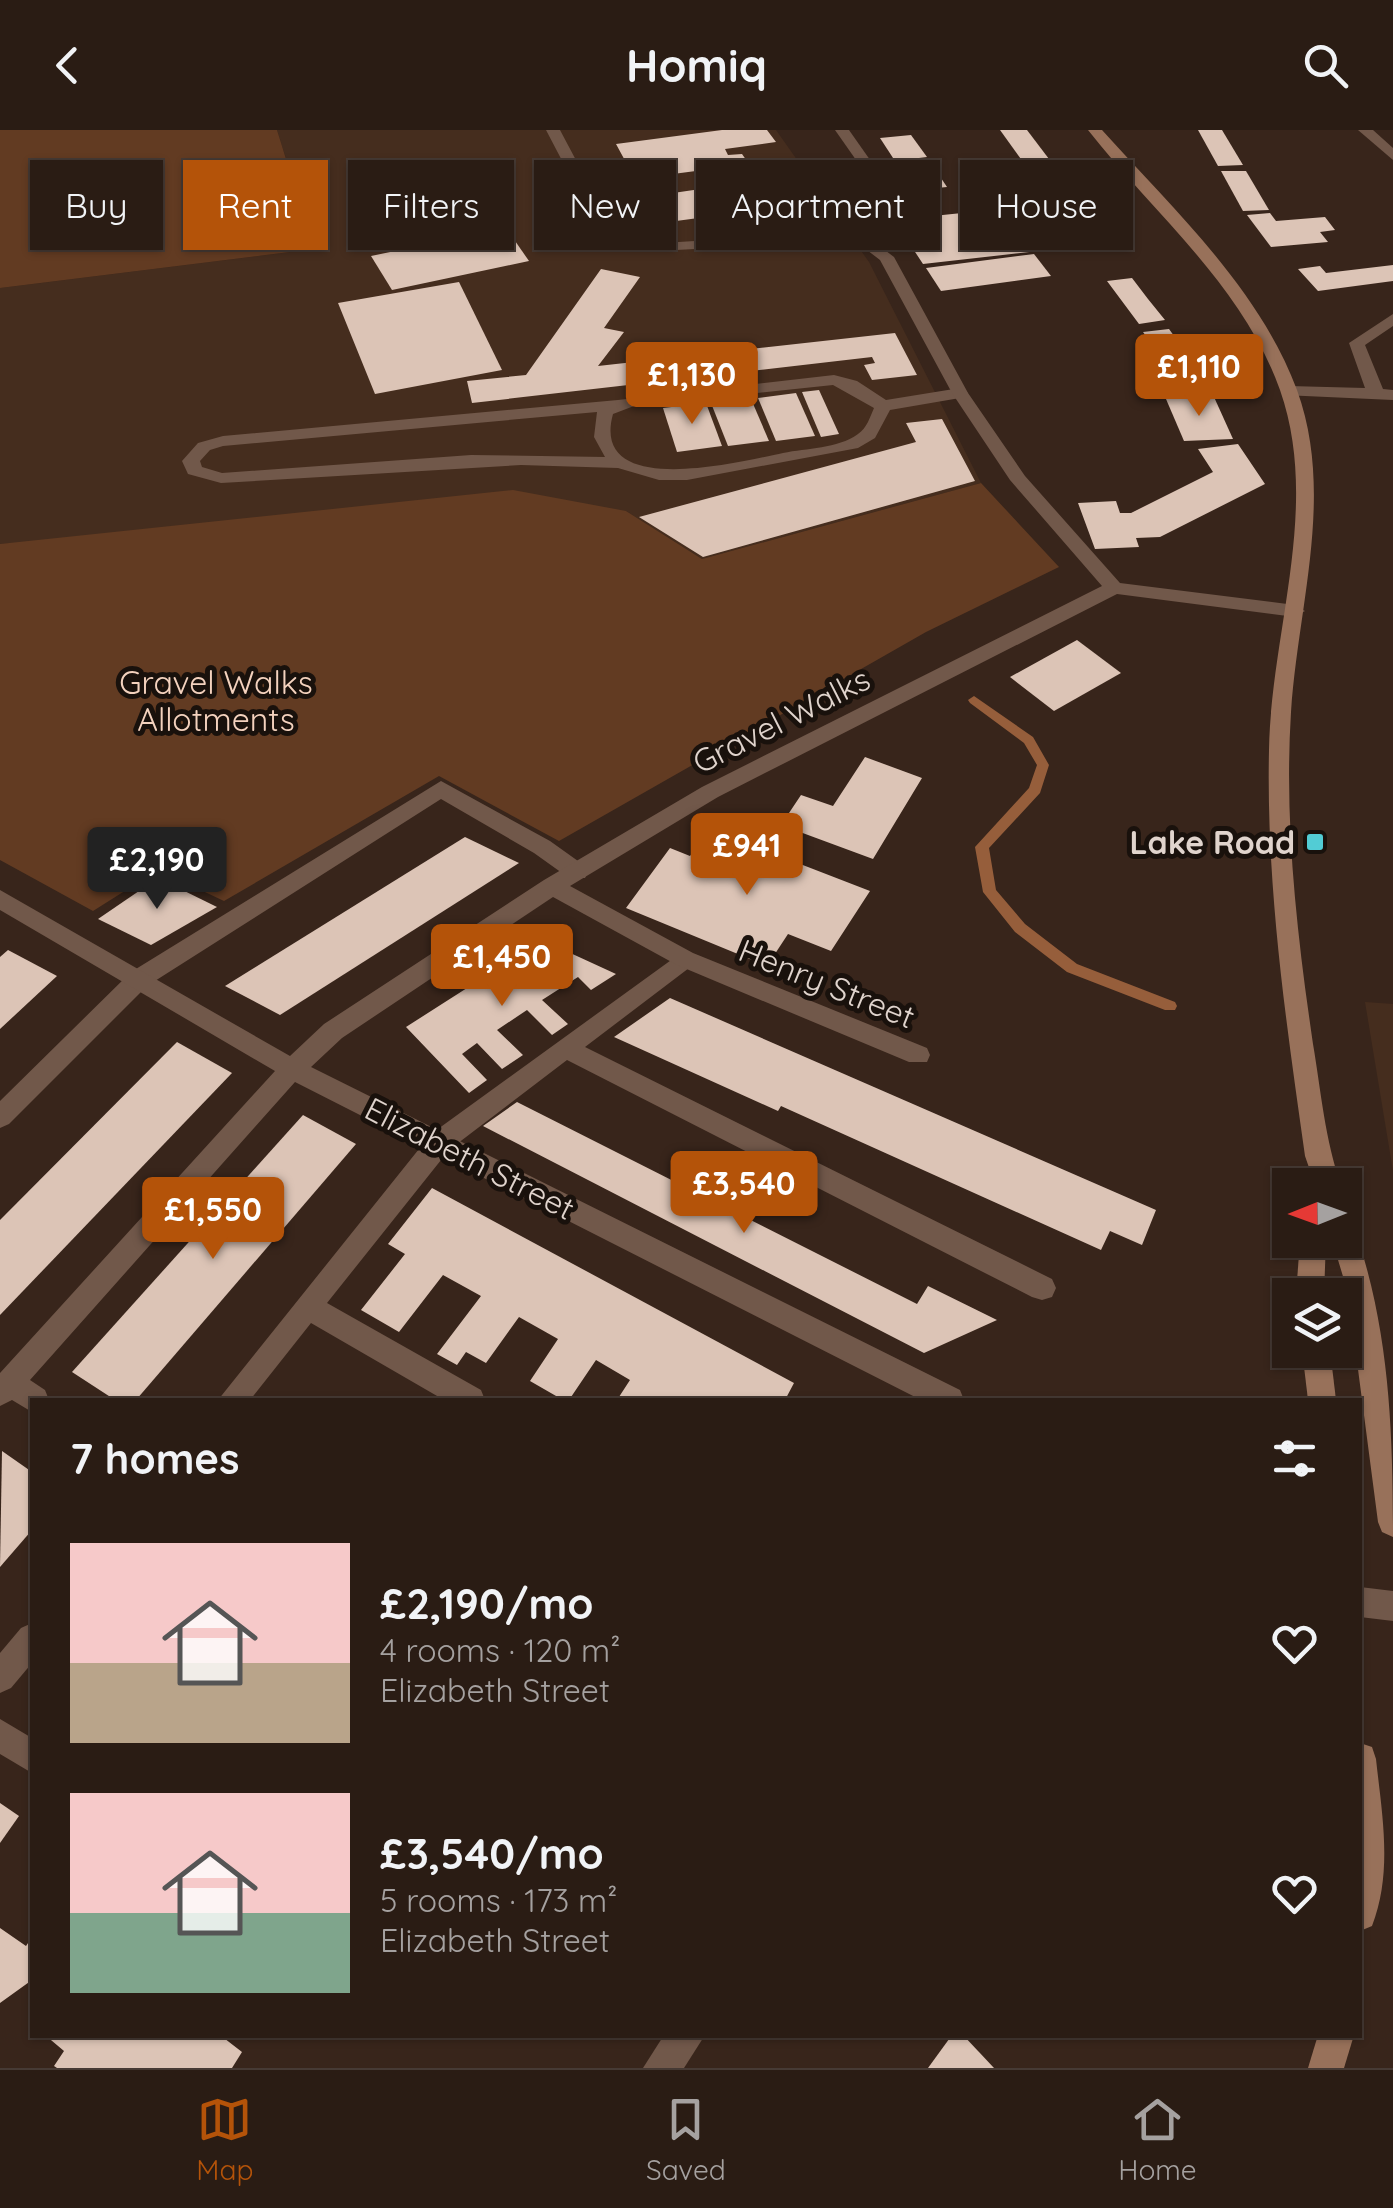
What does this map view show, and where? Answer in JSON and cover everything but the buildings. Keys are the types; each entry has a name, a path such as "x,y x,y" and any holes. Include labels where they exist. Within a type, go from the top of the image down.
{"main road":[{"path":"1094,130 1233,289 1262,332 1289,392 1300,432 1307,488 1282,695 1279,790 1283,909 1322,1168"},
{"path":"1317,1168 1318,1156"},
{"path":"1351,1258 1362,1292 1393,1522"},
{"path":"1318,1368 1322,1398"},
{"path":"1362,1779 1370,1858 1362,1903"},
{"path":"1326,2068 1335,2038"}],"street":[{"path":"553,130 597,214 614,237 644,249 840,236 868,244 886,258 960,392 1019,480 1114,588 1295,611"},
{"path":"842,130 863,160"},
{"path":"1366,130 1393,156"},
{"path":"1384,394 1360,359 1357,343 1393,320"},
{"path":"884,406 868,435 844,446 693,476 655,474 620,463 566,459 221,478 204,476 194,470 191,461 196,451 208,443 616,404 817,380 851,385 884,406 960,392"},
{"path":"1289,392 1384,394"},
{"path":"616,404 602,420 602,434 606,449 620,463"},
{"path":"351,431 354,468"},
{"name":"Gravel Walks","path":"5,1387 292,1069 332,1030 552,886 710,792 1114,588"},
{"path":"0,1117 139,979 440,789 542,847 577,872"},
{"name":"Henry Street","path":"552,886 685,960 918,1056"},
{"name":"Elizabeth Street","path":"5,907 139,979 292,1069 945,1398"},
{"path":"234,1398 440,1142 685,960"},
{"path":"567,1049 1042,1288"},
{"path":"308,1307 468,1398"},
{"path":"5,1387 30,1398"},
{"path":"1362,1602 1393,1606"},
{"path":"0,1677 30,1641"},
{"path":"0,1735 30,1756"},
{"path":"661,2068 685,2038"}],"shaded area":[{"path":"277,130 776,130 797,160 696,160 696,250 861,250 981,483 702,559 626,511 0,544 0,288 328,250 328,160 286,160"},
{"path":"1365,1002 1393,1004 1393,1171"}],"green space":[{"path":"0,130 277,130 286,160 183,160 183,250 306,250 0,288"},
{"name":"Gravel Walks Allotments","path":"981,483 1059,567 926,632 559,841 439,776 224,901 158,870 93,911 0,860 0,544 513,490 626,511 702,559"}],"waterway":[{"path":"974,700 1029,740 1043,765 1035,790 982,847 990,892 1020,928 1072,968 1170,1006"}],"place":[{"name":"Lake Road","path":"1315,842"}]}
